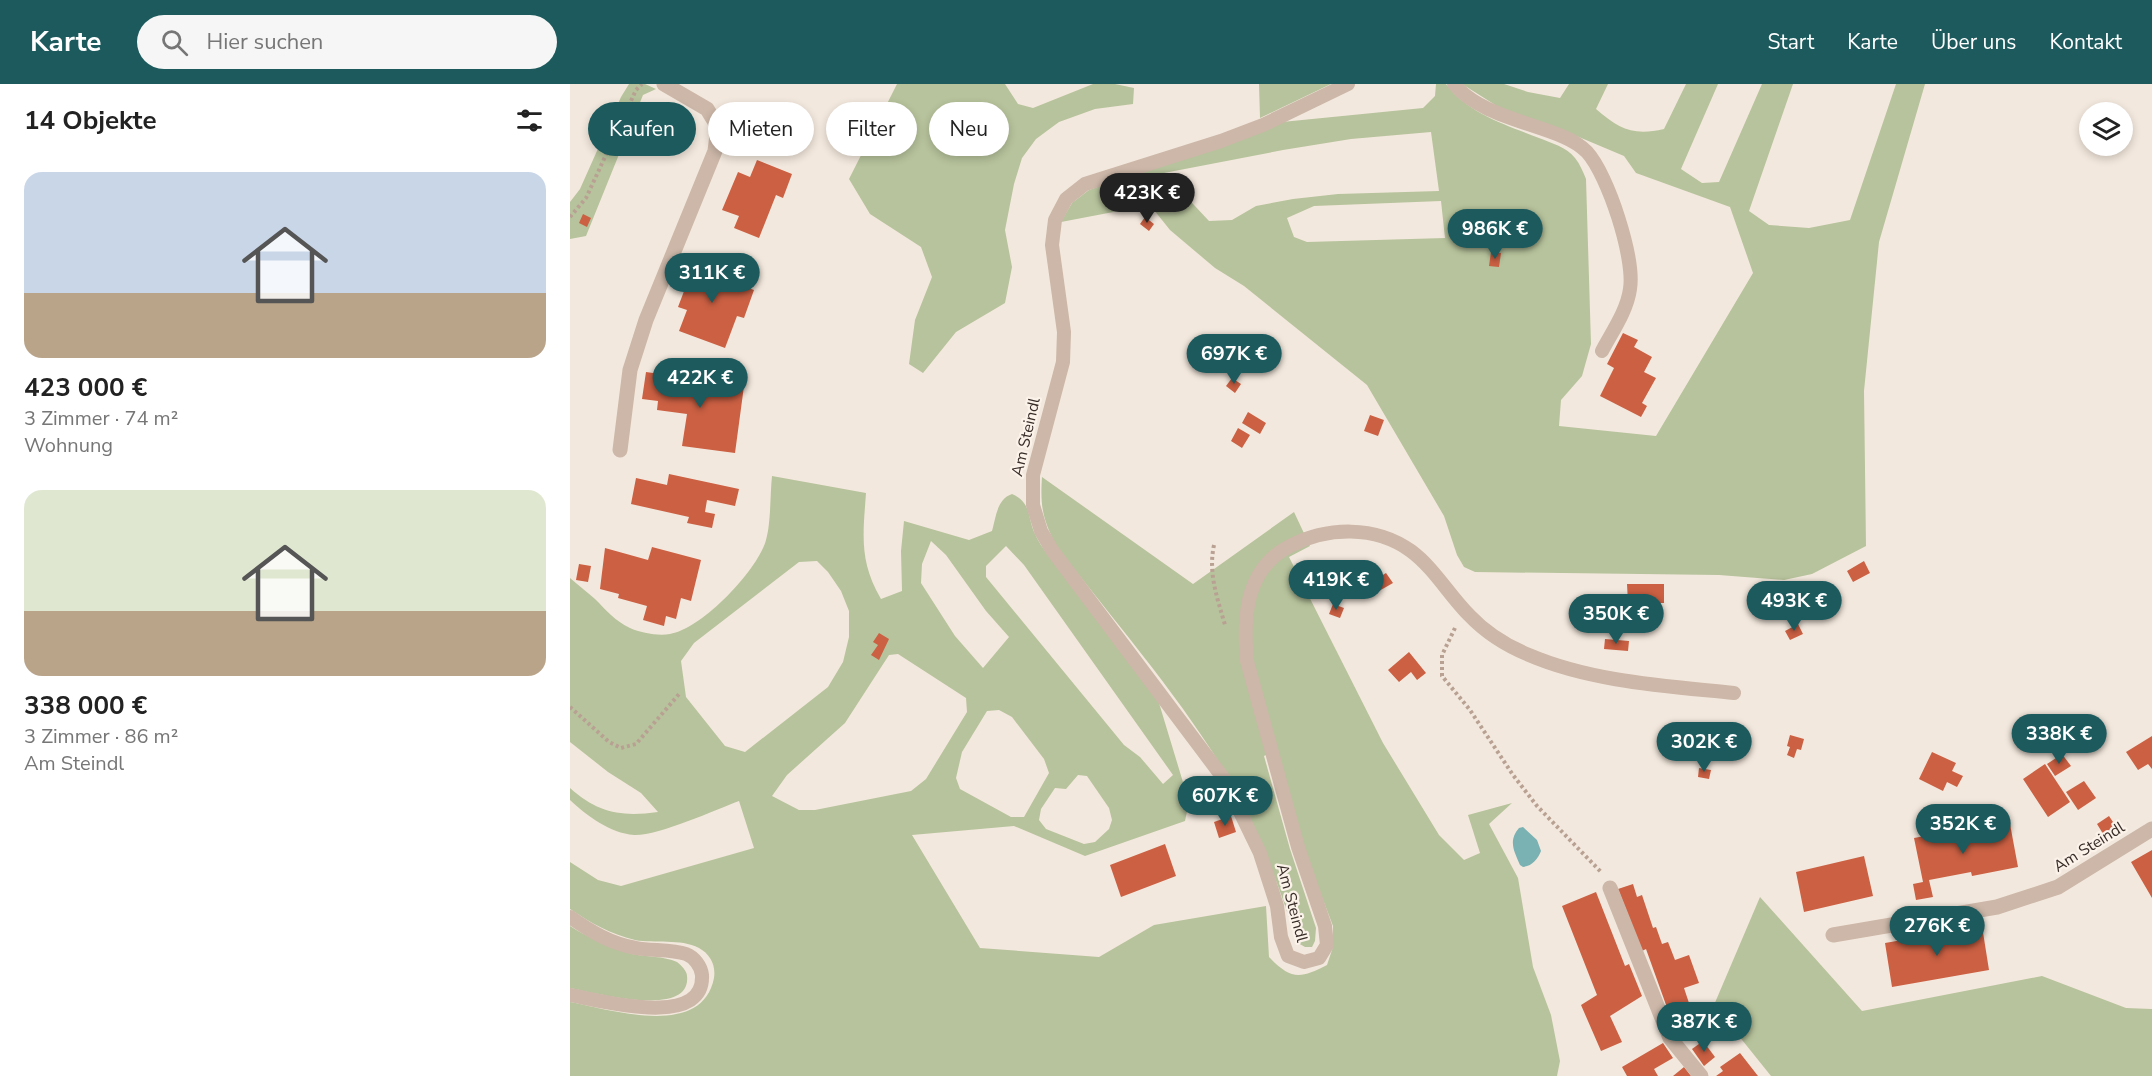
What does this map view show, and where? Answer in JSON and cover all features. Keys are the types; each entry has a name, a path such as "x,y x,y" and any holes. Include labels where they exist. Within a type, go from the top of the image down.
{"street":[{"path":"620,450 630,370 646,320 715,151 718,127 707,109 664,84"},
{"name":"Am Steindl","path":"1833,936 1997,907 2058,887 2152,829"},
{"path":"1610,888 1671,1038 1701,1076"}],"lane":[{"name":"Am Steindl","path":"1348,84 1253,129 1085,184 1066,199 1054,220 1052,245 1064,332 1063,362 1034,475 1033,505 1041,531 1052,550 1224,779 1260,853 1277,906 1281,937 1288,956 1304,962 1320,958 1327,945 1325,926 1295,836 1247,661 1244,629 1249,598 1260,572 1281,551 1306,538 1335,532 1362,532 1388,539 1411,551 1436,575 1469,615 1497,639 1530,656 1629,682 1734,693"},
{"path":"1454,84 1459,90 1498,114 1565,137 1586,151 1601,173 1617,211 1630,269 1630,289 1624,309 1602,351"},
{"path":"570,917 595,934 634,948 686,954 696,961 702,971 702,983 696,994 687,1002 673,1007 642,1008 570,995"}],"path":[{"path":"570,217 586,198 636,90 642,84"},
{"path":"1214,544 1211,562 1213,584 1228,634 1247,661"},
{"path":"1469,615 1453,629 1442,655 1442,676 1470,710 1513,775 1537,806 1597,866 1610,888"},
{"path":"570,707 609,742 621,748 636,744 680,693"}],"green space":[{"path":"629,84 645,84 656,89 643,95 640,102 619,102"},
{"path":"897,84 1005,84 1018,104 1033,108 1093,84 1115,84 1134,88 1133,104 1095,109 1059,122 1036,139 1022,158 1014,184 1005,230 1012,267 1005,303 956,332 923,373 909,364 915,320 932,277 921,247 870,214 849,179 861,156 917,156 917,102 888,102"},
{"path":"1259,84 1331,84 1260,118"},
{"path":"1436,84 1446,84 1465,103 1476,110 1501,123 1563,148 1572,154 1578,163 1586,179 1591,344 1582,376 1561,400 1559,426 1656,436 1753,273 1730,207 1636,173 1624,156 1567,132 1500,108 1462,84 1504,84 1528,92 1560,98 1569,84 1608,84 1596,109 1619,126 1644,132 1664,129 1686,84 1718,84 1681,169 1702,183 1719,182 1762,84 1793,84 1749,211 1769,225 1809,228 1850,220 1896,84 1925,84 1879,242 1864,391 1866,546 1812,574 1784,580 1719,575 1475,572 1464,567 1457,555 1444,516 1367,385 1244,286 1215,268 1170,230 1150,205 1061,222 1072,203 1089,190 1282,122 1423,108 1435,96","holes":["1431,132 1439,191 1338,194 1293,199 1256,206 1232,220 1209,221 1164,173 1351,139","1441,201 1445,238 1307,242 1294,237 1287,218 1314,206"]},
{"path":"595,156 618,156 586,236 570,239 570,202 580,189"},
{"path":"772,476 866,493 864,548 869,572 881,599 902,591 901,551 904,521 969,540 992,531 1000,504 1012,494 1026,506 1035,534 1047,554 1159,703 1189,802 1185,821 1085,856 1014,826 912,835 980,948 1099,957 1154,925 1266,906 1269,957 1284,970 1303,975 1327,965 1333,947 1333,926 1302,845 1275,750 1264,756 1290,849 1316,928 1312,947 1305,947 1298,943 1249,815 1208,745 1167,687 1057,547 1044,514 1042,477 1193,584 1294,512 1310,546 1289,557 1383,743 1439,835 1464,860 1480,853 1468,815 1512,803 1489,824 1518,878 1533,967 1551,1015 1560,1061 1557,1076 570,1076 570,1002 631,1014 674,1015 692,1009 706,997 714,978 714,969 706,953 692,945 626,938 585,919 570,909 570,862 598,880 621,886 754,848 739,801 671,827 634,835 616,831 599,823 570,800 570,788 590,803 611,811 633,814 658,812 641,793 608,772 570,742 570,578 615,619 630,628 660,635 683,630 712,610 741,582 761,552 768,533","holes":["931,541 946,555 986,611 1009,637 983,668 955,636 921,583 922,564","1006,546 1024,565 1173,775 1163,784 1140,757 1124,745 986,577 986,566","817,561 841,591 849,611 849,637 843,662 828,687 745,752 725,746 686,697 681,661 694,643 799,562","898,654 966,698 967,712 926,779 911,791 815,810 799,810 772,796 787,775 845,723 889,655","999,710 1012,717 1044,759 1049,773 1024,817 1011,817 960,789 956,778 962,752 987,711","1078,775 1087,776 1109,808 1112,820 1109,829 1095,842 1084,844 1046,829 1039,820 1041,809 1055,788 1066,789"]},
{"path":"1760,897 1862,1011 2042,976 2126,1008 2152,1009 2152,1076 1771,1076 1714,1005"},
{"path":"570,926 584,935 624,952 677,962 687,974 684,989 674,997 638,1000 570,988"}],"water":[{"path":"1523,827 1537,840 1541,851 1534,862 1523,867 1516,855 1513,842 1519,828"}],"building":[{"path":"757,160 792,174 783,198 776,195 759,238 734,228 739,216 722,210 738,172 750,177"},
{"path":"583,214 591,218 587,227 579,223"},
{"path":"1145,217 1154,224 1149,231 1140,224"},
{"path":"1491,252 1501,253 1499,267 1489,266"},
{"path":"697,257 726,268 722,278 754,290 744,318 737,316 725,348 679,331 687,310 678,307"},
{"path":"1623,333 1638,340 1634,347 1652,357 1644,372 1656,378 1642,403 1647,406 1641,417 1600,396 1614,368 1607,364"},
{"path":"646,372 744,386 735,453 682,446 687,414 657,410 658,401 642,399"},
{"path":"1232,378 1241,384 1235,393 1226,386"},
{"path":"1248,412 1266,423 1260,434 1242,423"},
{"path":"1370,415 1384,420 1378,436 1364,431"},
{"path":"1238,428 1250,435 1242,448 1231,441"},
{"path":"669,474 739,489 735,506 707,500 705,512 715,514 712,528 687,523 689,517 631,504 636,478 667,485"},
{"path":"652,547 701,560 691,601 681,598 676,619 666,616 664,626 643,620 647,606 618,598 619,594 600,589 605,548 648,560"},
{"path":"1864,561 1870,573 1853,582 1847,571"},
{"path":"579,564 591,566 588,582 576,580"},
{"path":"1386,573 1393,583 1379,591 1373,581"},
{"path":"1627,584 1664,584 1664,603 1628,603"},
{"path":"1333,604 1344,608 1340,618 1329,614"},
{"path":"1798,624 1803,634 1790,640 1785,631"},
{"path":"879,633 889,639 879,660 871,655 878,645 873,642"},
{"path":"1605,639 1629,641 1628,651 1604,649"},
{"path":"1409,652 1426,673 1417,680 1411,672 1399,682 1388,670"},
{"path":"2082,714 2089,720 2080,729 2073,722"},
{"path":"1790,735 1804,739 1801,750 1797,749 1794,758 1787,755"},
{"path":"2152,736 2152,769 2148,764 2138,770 2126,752"},
{"path":"1932,752 1956,763 1952,771 1963,776 1957,787 1947,782 1943,791 1919,779"},
{"path":"2062,754 2071,766 2055,776 2047,764"},
{"path":"2045,764 2070,802 2048,817 2023,779"},
{"path":"1699,768 1711,770 1709,779 1698,777"},
{"path":"2084,781 2096,798 2078,810 2066,792"},
{"path":"1231,816 1236,832 1219,838 1214,822"},
{"path":"2109,816 2117,828 2105,837 2097,824"},
{"path":"2010,824 2018,867 1972,876 1971,872 1929,880 1933,897 1916,900 1913,884 1923,882 1914,838 1962,829 1963,834"},
{"path":"1165,844 1176,876 1121,897 1110,865"},
{"path":"2152,850 2152,898 2131,862"},
{"path":"1864,856 1873,896 1804,912 1796,872"},
{"path":"1633,884 1637,897 1642,895 1653,928 1656,927 1662,944 1668,942 1675,960 1689,955 1699,983 1684,988 1691,1009 1670,1016 1646,949 1642,951 1618,889"},
{"path":"1596,892 1625,966 1629,964 1642,996 1610,1016 1622,1042 1601,1051 1581,1005 1597,995 1562,906"},
{"path":"1982,926 1989,970 1892,987 1885,943"},
{"path":"1703,1041 1715,1057 1704,1066 1692,1049"},
{"path":"1663,1043 1673,1058 1654,1069 1658,1076 1627,1076 1622,1067"},
{"path":"1740,1053 1758,1076 1716,1076 1723,1071 1720,1067"},
{"path":"1684,1067 1691,1076 1673,1076"}]}
